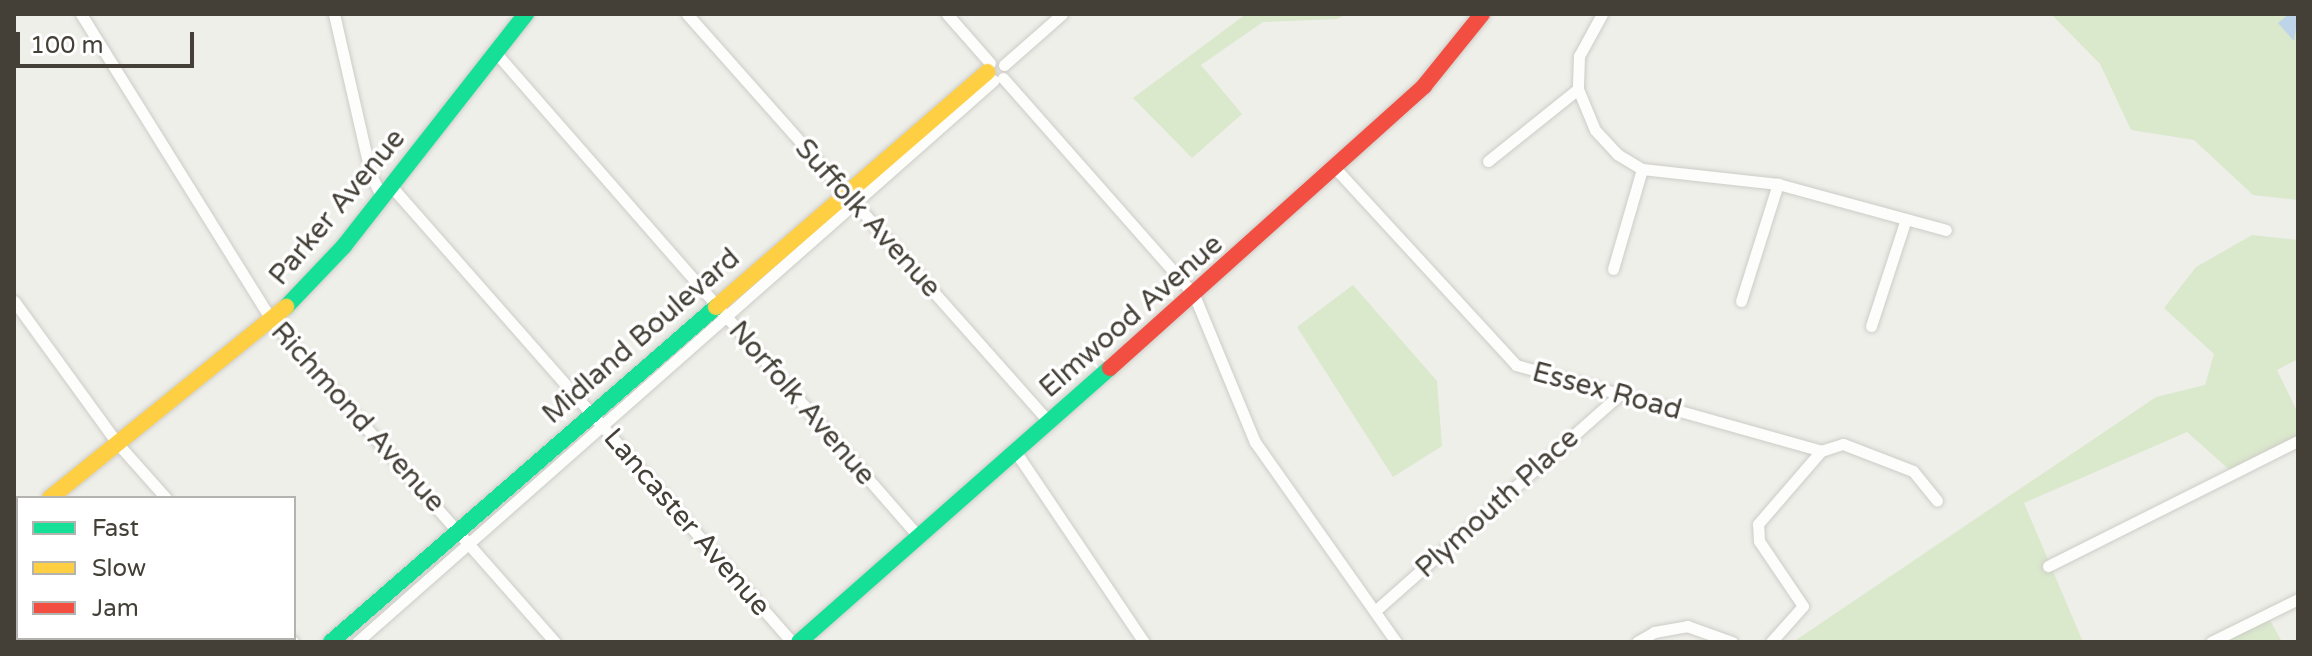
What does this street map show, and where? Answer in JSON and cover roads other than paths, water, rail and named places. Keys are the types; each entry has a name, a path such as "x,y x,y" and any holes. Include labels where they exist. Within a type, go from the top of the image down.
{"street":[{"name":"Richmond Avenue","path":"81,14 272,321 555,642"},
{"path":"334,14 371,175 386,192"},
{"name":"Parker Avenue","path":"53,496 272,321 344,246 526,14"},
{"name":"Suffolk Avenue","path":"687,14 1049,422"},
{"path":"947,14 994,73 1194,295 1255,442 1396,642"},
{"path":"994,73 1062,14"},
{"name":"Elmwood Avenue","path":"799,642 1336,169 1424,86 1482,14"},
{"path":"1602,14 1579,56 1578,89 1595,130 1617,154 1642,169 1778,184 1905,222 1946,230"},
{"name":"Norfolk Avenue","path":"496,53 919,537"},
{"name":"Midland Boulevard","path":"597,420 729,319 851,199 994,73"},
{"path":"1488,161 1578,89"},
{"name":"Essex Road","path":"1336,169 1516,365 1821,451 1843,444 1913,471 1933,489 1937,501"},
{"path":"1613,269 1642,169"},
{"path":"1741,301 1778,184"},
{"name":"Lancaster Avenue","path":"386,192 597,420 792,642"},
{"name":"Midland Boulevard","path":"331,642 464,537 597,420 716,304 851,199"},
{"path":"1871,326 1905,222"},
{"path":"14,301 118,444 164,496"},
{"name":"Plymouth Place","path":"1375,611 1620,394"},
{"path":"2048,566 2298,441"},
{"path":"1015,451 1144,642"},
{"path":"1771,642 1803,606 1759,541 1758,524 1821,451"},
{"name":"Midland Boulevard","path":"357,642 464,537"},
{"path":"2211,642 2298,599"},
{"path":"1637,642 1654,632 1687,626 1732,642"}],"water":[{"path":"2289,14 2298,14 2294,41 2278,23"}]}
